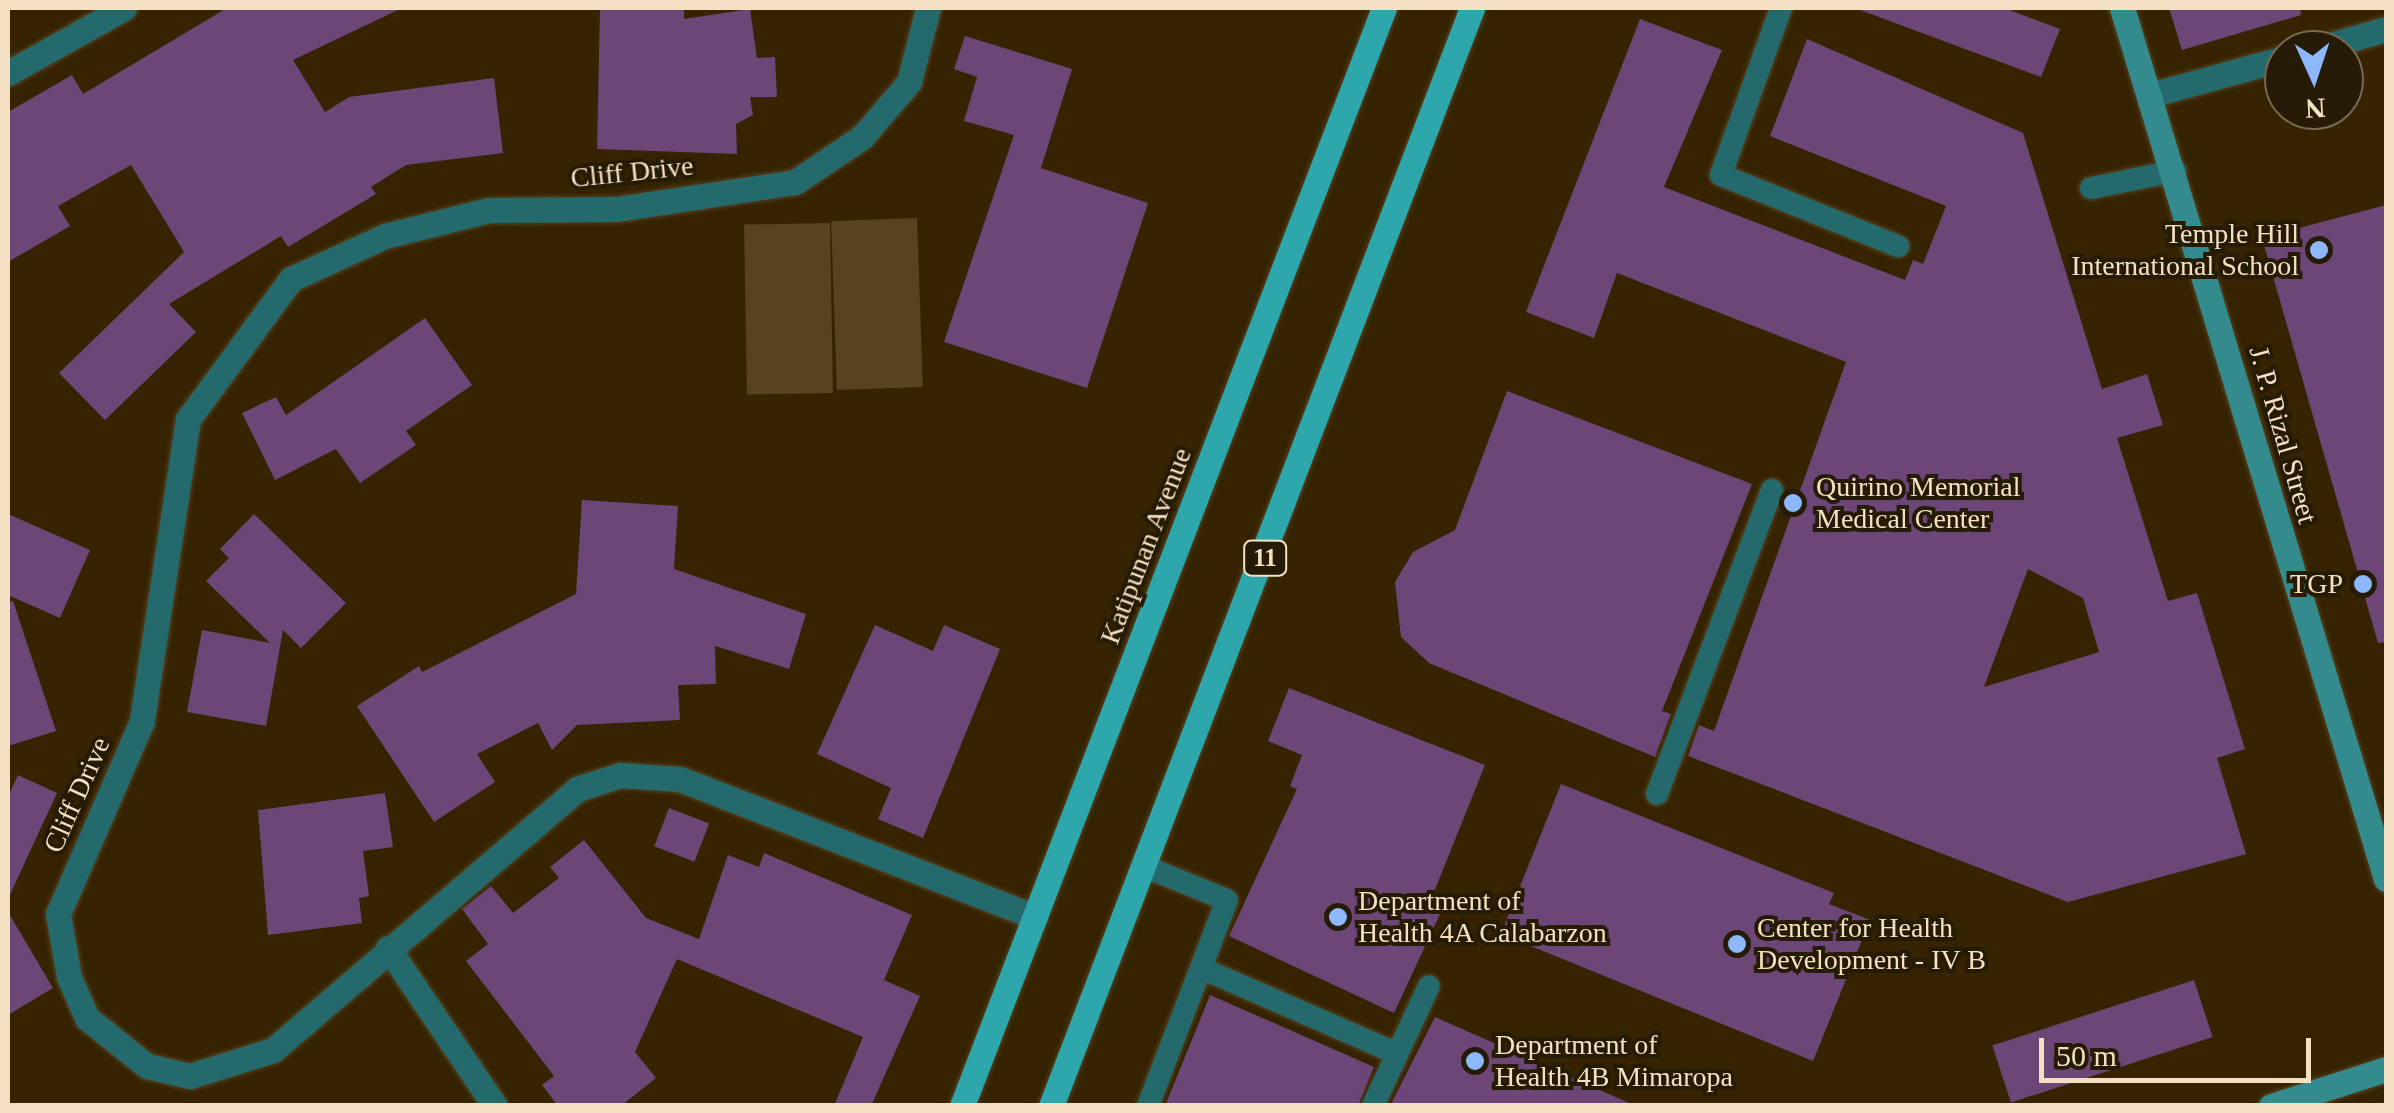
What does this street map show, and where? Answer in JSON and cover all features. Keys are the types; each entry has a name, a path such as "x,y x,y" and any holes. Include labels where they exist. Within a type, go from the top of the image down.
{"main road":[{"name":"Katipunan Avenue","path":"962,1106 1384,8"},
{"name":"11","path":"1051,1106 1472,8"}],"street":[{"path":"8,74 124,8"},
{"name":"Cliff Drive","path":"928,8 909,82 862,137 795,182 616,209 489,210 385,236 292,279 188,419 142,721 58,914 69,976 87,1018 118,1049 190,1076 273,1050 577,789 620,775 680,778 987,892 1036,917"},
{"name":"J. P. Rizal Street","path":"2122,8 2175,172 2386,879"},
{"path":"2150,95 2264,64"},
{"path":"388,948 495,1106"},
{"path":"2271,1106 2386,1069"}],"lane":[{"path":"1781,8 1721,175 1898,246"},
{"path":"2091,188 2175,172"},
{"path":"1658,794 1772,490"},
{"path":"1146,866 1227,900 1148,1106"},
{"path":"1202,968 1396,1053"},
{"path":"1373,1106 1429,986"}],"shaded area":[{"path":"917,218 923,387 837,390 831,221"},
{"path":"830,223 833,393 747,394 744,225"}],"building":[{"path":"227,8 402,8 293,60 325,112 349,97 494,78 503,153 406,165 371,187 376,194 288,247 281,236 169,304 196,332 105,420 59,373 184,252 131,165 58,206 70,226 8,262 8,112 72,75 83,94"},
{"path":"600,8 684,8 684,19 750,9 757,58 775,57 777,97 750,97 753,115 736,124 737,154 597,149"},
{"path":"2004,8 2060,29 2041,77 1860,10"},
{"path":"2169,8 2300,8 2301,15 2182,50"},
{"name":"Quirino Memorial Medical Center","path":"1640,19 1722,50 1664,187 1905,280 1913,260 1923,264 1946,206 1770,136 1807,39 2023,133 2102,389 2147,374 2163,425 2117,438 2168,601 2197,593 2245,749 2217,758 2246,854 2068,902 1688,756 1699,725 1714,731 1846,362 1617,273 1594,338 1526,312","holes":["2028,569 2083,598 2099,652 1984,687"]},
{"path":"965,36 1072,69 1041,168 1148,203 1087,388 944,342 1014,135 964,121 977,77 954,69"},
{"path":"2386,205 2386,642 2378,643 2262,238"},
{"path":"425,318 472,385 406,431 416,445 360,483 336,449 275,480 242,413 276,397 286,415"},
{"path":"1507,391 1752,484 1662,711 1671,714 1655,757 1429,663 1401,637 1395,582 1413,552 1455,530"},
{"path":"582,500 678,506 674,569 806,614 789,669 715,646 716,684 678,685 680,720 577,725 552,750 538,723 477,754 495,782 434,822 357,706 419,666 422,672 576,594"},
{"path":"8,514 90,550 60,618 8,595"},
{"path":"254,514 346,603 301,648 283,630 266,726 187,712 202,630 270,643 206,581 229,558 220,549"},
{"path":"13,601 56,731 8,746 8,602"},
{"path":"875,625 933,651 944,625 1000,649 923,838 878,819 891,788 817,754"},
{"path":"1289,688 1485,765 1434,892 1447,899 1394,1013 1229,936 1297,789 1290,786 1302,755 1268,741"},
{"path":"18,775 57,793 8,899 8,797"},
{"path":"1561,784 1834,893 1829,904 1870,920 1813,1061 1501,934"},
{"path":"385,793 393,847 363,851 369,896 359,898 362,923 268,935 258,810"},
{"path":"669,808 709,823 694,862 654,846"},
{"path":"584,840 646,918 699,939 728,855 759,867 764,853 912,915 884,980 920,996 871,1106 834,1106 863,1037 677,959 635,1052 656,1078 621,1106 558,1106 542,1085 554,1076 466,961 488,944 462,909 491,886 513,913 559,878 550,867"},
{"path":"8,912 53,988 8,1015"},
{"path":"2194,980 2213,1037 2011,1103 1992,1046"},
{"path":"1210,995 1374,1067 1358,1106 1165,1106"},
{"name":"Department of Health 4B Mimaropa","path":"1435,1017 1636,1106 1390,1106"}],"place":[{"name":"Temple Hill International School","path":"2319,250"},
{"name":"Quirino Memorial Medical Center","path":"1793,503"},
{"name":"TGP","path":"2363,584"},
{"name":"Department of Health 4A Calabarzon","path":"1338,917"},
{"name":"Center for Health Development - IV B","path":"1737,944"},
{"name":"Department of Health 4B Mimaropa","path":"1475,1061"}]}
